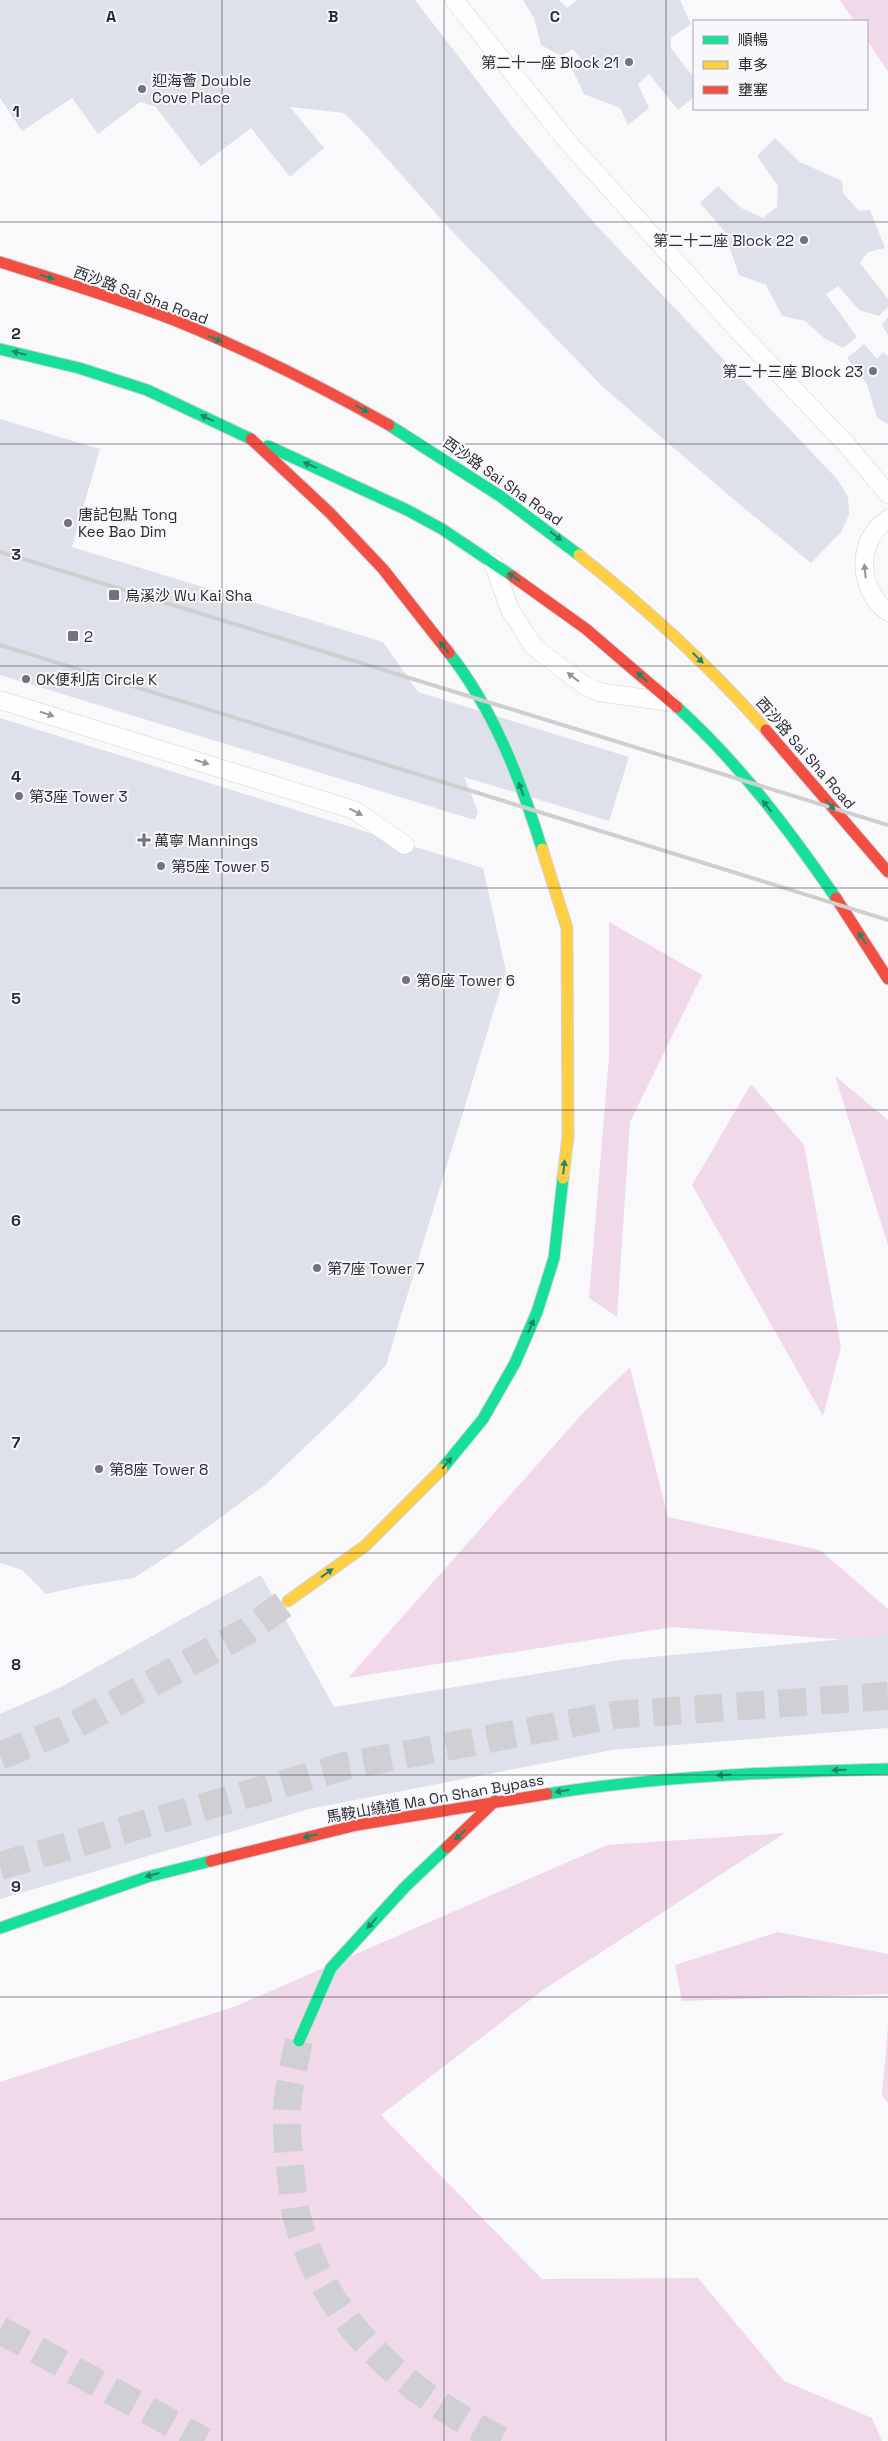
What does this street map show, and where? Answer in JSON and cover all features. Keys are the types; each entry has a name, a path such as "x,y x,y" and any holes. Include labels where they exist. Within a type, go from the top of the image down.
{"main road":[{"name":"西沙路 Sai Sha Road","path":"0,262 81,287 174,321 265,360 356,406 482,482 561,540 668,629 752,714 867,844 888,872"},
{"path":"0,348 79,368 147,390 251,439 355,484 429,521 566,613 669,702 740,772 821,875 888,979"},
{"path":"251,439 330,513 383,570 471,681 509,756 538,835 567,928 569,1019 568,1136 554,1258 537,1312 515,1363 483,1419 442,1469 365,1546 288,1601"},
{"name":"馬鞍山繞道 Ma On Shan Bypass","path":"0,1928 147,1877 357,1825 495,1801 616,1783 773,1772 888,1769"},
{"path":"299,2041 331,1968 405,1887 495,1801"}],"lane":[{"path":"454,0 567,141 742,335 847,445 888,494"},
{"path":"888,519 872,535 865,553 864,572 870,591 881,607 888,612"},
{"path":"493,563 510,610 534,647 584,685 599,692 669,702"},
{"path":"0,700 354,810 404,845"}],"shaded area":[{"path":"840,0 888,0 888,72 868,42 868,20 853,20"},
{"path":"609,922 702,975 630,1122 617,1317 589,1298 609,1057"},
{"path":"835,1076 888,1120 888,1245"},
{"path":"751,1084 804,1145 841,1347 823,1416 692,1185"},
{"path":"630,1367 668,1517 820,1550 888,1609 888,1643 673,1627 348,1678 583,1413"},
{"path":"785,1833 543,1990 381,2115 542,2279 698,2278 784,2381 872,2418 882,2441 0,2441 0,2082 236,2006 607,1845"},
{"path":"778,1932 888,1954 888,1994 682,2001 675,1965"},
{"path":"888,2026 888,2103 882,2095"}],"building":[{"path":"0,0 415,0 515,130 596,225 837,479 848,497 849,515 841,532 811,563 739,504 604,388 449,228 344,113 290,107 324,148 290,177 251,128 201,166 155,106 140,102 98,134 72,98 22,131 0,98"},
{"name":"第二十一座 Block 21","path":"523,0 559,0 567,8 577,0 680,0 691,24 671,38 671,48 693,77 693,98 678,110 649,74 638,84 649,108 628,125 620,108 584,94 571,66 581,59 573,49 561,56 541,45 534,18"},
{"name":"第二十二座 Block 22","path":"775,138 800,162 842,181 843,193 859,211 870,210 885,248 868,252 860,263 888,299 888,307 879,316 859,310 838,286 826,294 857,337 843,348 824,338 805,321 782,316 766,285 739,275 724,231 700,203 718,186 741,208 763,218 777,207 778,186 757,156"},
{"name":"第二十三座 Block 23","path":"888,317 888,335 882,325"},
{"name":"第二十三座 Block 23","path":"864,344 877,359 883,352 888,356 888,424 877,418 867,384 847,358"},
{"name":"烏溪沙 Wu Kai Sha","path":"0,419 100,449 72,547 383,642 418,692 629,757 609,821 464,777 478,811 475,820 0,675"},
{"path":"0,718 483,868 506,971 386,1365 351,1403 265,1485 165,1558 134,1578 46,1594 22,1570 0,1563"},
{"path":"261,1575 334,1707 620,1660 888,1635 888,1728 612,1750 309,1809 0,1899 0,1714 61,1687"}],"tunnel":[{"path":"0,1756 75,1725 247,1631 288,1601"},
{"path":"0,1866 345,1766 615,1715 888,1696"},
{"path":"299,2041 287,2107 287,2136 294,2205 309,2253 326,2289 348,2321 373,2350 402,2377 433,2401 503,2441"},
{"path":"0,2330 204,2441"}],"railway":[{"path":"0,552 888,825"},
{"path":"0,645 888,920"}],"traffic: fast":[{"path":"0,349 79,368 147,390 251,439"},
{"path":"389,425 500,496 579,555"},
{"path":"268,446 407,510 442,529 512,576"},
{"path":"449,653 480,698 493,722 515,772 542,849"},
{"path":"677,707 700,728 762,798 836,898"},
{"path":"442,1469 483,1419 515,1363 537,1312 554,1258 563,1178"},
{"path":"547,1794 674,1779 760,1773 888,1769"},
{"path":"299,2041 331,1968 405,1887 447,1847"},
{"path":"0,1928 147,1877 211,1861"}],"traffic: slow":[{"path":"579,555 676,638 766,730"},
{"path":"542,849 567,928 568,1136 563,1178"},
{"path":"288,1601 365,1546 442,1469"}],"traffic: jam":[{"path":"0,262 131,304 174,320 283,369 389,425"},
{"path":"251,439 330,513 383,569 449,653"},
{"path":"512,576 586,629 677,707"},
{"path":"766,730 888,872"},
{"path":"836,898 888,979"},
{"path":"211,1861 357,1825 547,1794"},
{"path":"447,1847 495,1801"}],"place":[{"name":"第二十一座 Block 21","path":"629,62"},
{"name":"迎海薈 Double Cove Place","path":"142,89"},
{"name":"第二十二座 Block 22","path":"804,240"},
{"name":"第二十三座 Block 23","path":"873,371"},
{"name":"唐記包點 Tong Kee Bao Dim","path":"68,523"},
{"name":"烏溪沙 Wu Kai Sha","path":"114,595"},
{"name":"2","path":"73,636"},
{"name":"OK便利店 Circle K","path":"26,679"},
{"name":"第3座 Tower 3","path":"19,796"},
{"name":"萬寧 Mannings","path":"144,840"},
{"name":"第5座 Tower 5","path":"161,866"},
{"name":"第6座 Tower 6","path":"406,980"},
{"name":"第7座 Tower 7","path":"317,1268"},
{"name":"第8座 Tower 8","path":"99,1469"}]}
